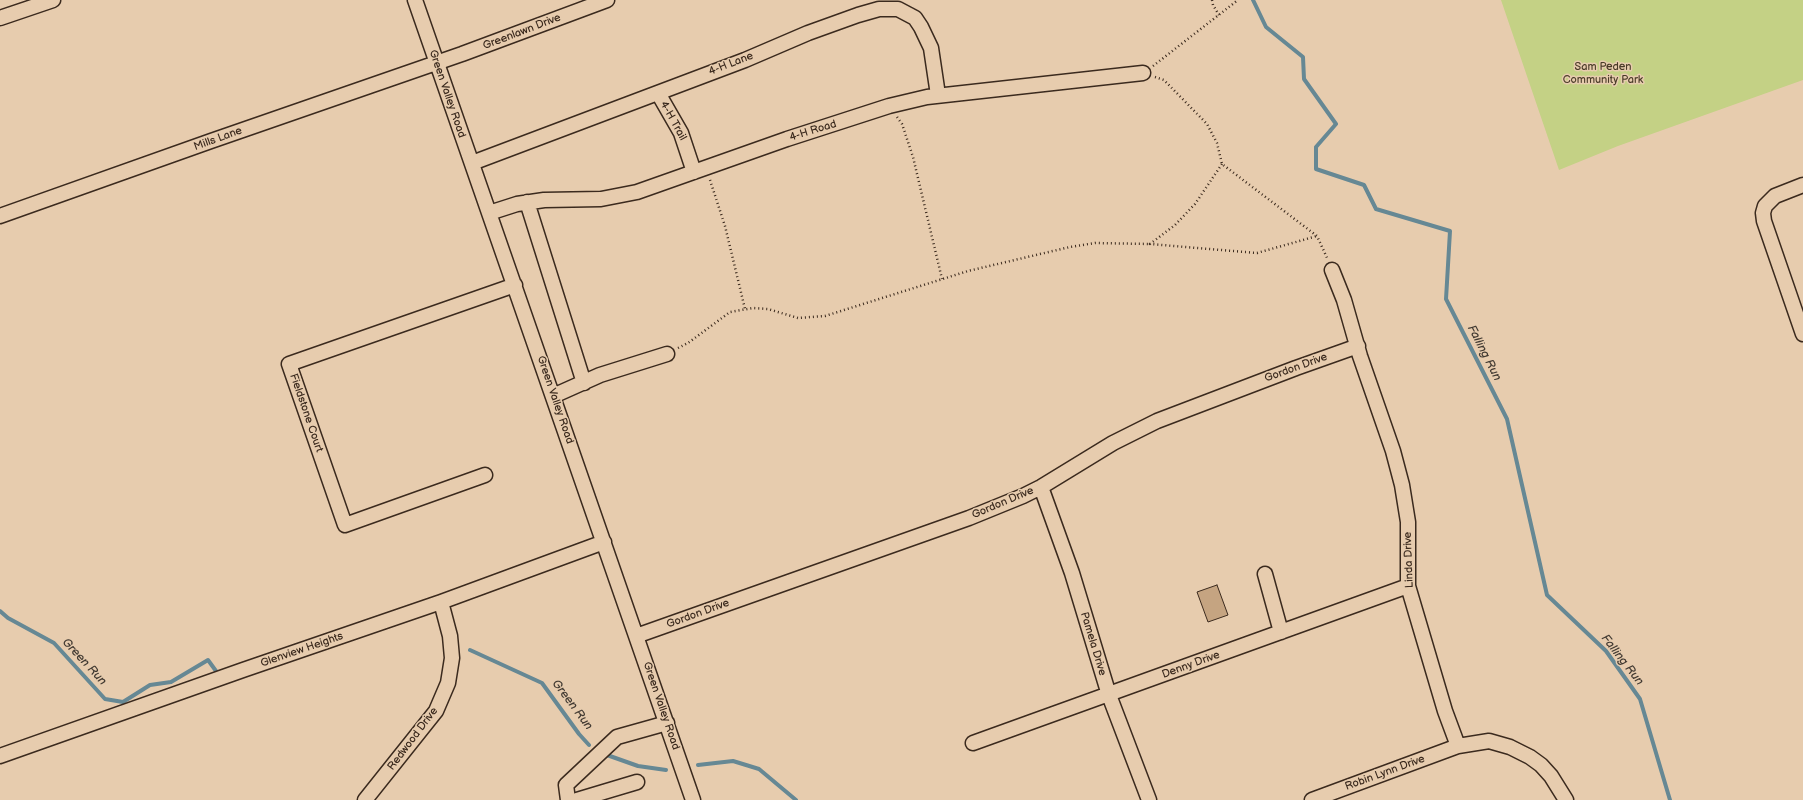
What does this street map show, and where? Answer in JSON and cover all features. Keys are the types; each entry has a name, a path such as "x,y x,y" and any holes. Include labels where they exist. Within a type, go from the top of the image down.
{"street":[{"path":"0,18 52,0"},
{"name":"Green Valley Road","path":"415,0 554,396 693,800"},
{"name":"Greenlawn Drive","path":"436,62 462,54 607,0"},
{"name":"4-H Lane","path":"472,163 658,93 858,15 889,8 898,9 907,13 921,27 931,48 938,95"},
{"name":"Mills Lane","path":"0,216 436,62"},
{"name":"4-H Road","path":"489,213 527,202 544,200 601,199 637,192 787,139 890,106 938,95 1143,73"},
{"name":"4-H Trail","path":"658,93 681,132 694,172"},
{"path":"1803,185 1775,196 1765,206 1764,221 1803,334"},
{"path":"527,202 584,383"},
{"name":"Linda Drive","path":"1332,270 1344,300 1393,451 1402,485 1408,522 1408,586 1445,711 1458,746"},
{"name":"Fieldstone Court","path":"485,475 345,524 289,364 515,285"},
{"name":"Gordon Drive","path":"636,636 969,518 1041,487 1113,443 1157,421 1358,346"},
{"path":"554,396 600,375 667,354"},
{"name":"Pamela Drive","path":"1041,487 1072,573 1109,694 1149,800"},
{"name":"Glenview Heights","path":"0,756 441,602 604,542"},
{"path":"1265,574 1281,632"},
{"name":"Denny Drive","path":"973,743 1408,586"},
{"name":"Redwood Drive","path":"365,800 436,711 446,690 452,658 450,636 441,602"},
{"path":"568,800 566,785 616,737 667,723"},
{"path":"1458,746 1489,741 1510,747 1530,757 1541,765 1551,776 1566,800"},
{"name":"Robin Lynn Drive","path":"1312,800 1458,746"},
{"path":"577,800 637,782"}],"path":[{"path":"1212,0 1213,5 1219,15"},
{"path":"1143,73 1238,0"},
{"path":"1143,73 1164,80 1207,124 1217,143 1222,164 1317,236 1332,270"},
{"path":"890,106 902,124 913,157 942,279"},
{"path":"1150,244 1175,225 1195,204 1222,164"},
{"path":"694,172 709,178 725,226 745,309"},
{"path":"667,354 688,343 730,312 753,308 768,309 798,318 825,316 968,270 1024,259 1070,247 1094,243 1150,244 1256,252 1317,236"}],"green space":[{"name":"Sam Peden Community Park","path":"1501,0 1803,0 1803,80 1618,146 1559,170"}],"building":[{"path":"1217,585 1228,615 1208,622 1197,592"}],"waterway":[{"name":"Falling Run","path":"1253,0 1266,27 1303,57 1304,79 1336,124 1316,147 1316,169 1364,185 1376,209 1450,231 1446,299 1507,419 1547,595 1606,651 1640,699 1670,800"},
{"name":"Green Run","path":"0,611 8,618 54,643 105,699 123,702 150,685 171,682 208,660 216,671"},
{"name":"Green Run","path":"470,650 542,683 579,734 589,745"},
{"name":"Green Run","path":"607,755 638,766 666,770"},
{"name":"Green Run","path":"698,765 733,761 759,769 796,800"}]}
